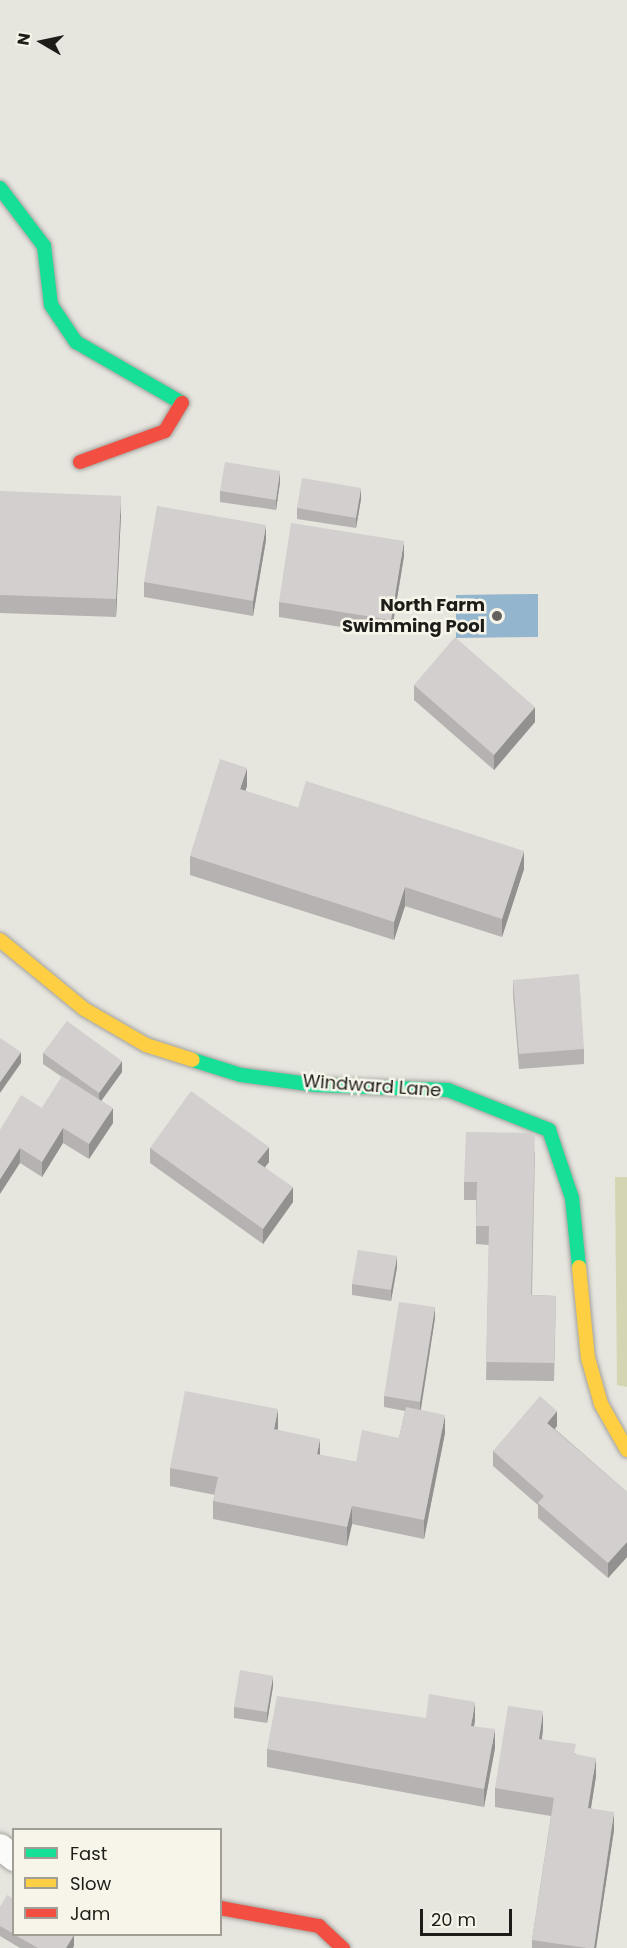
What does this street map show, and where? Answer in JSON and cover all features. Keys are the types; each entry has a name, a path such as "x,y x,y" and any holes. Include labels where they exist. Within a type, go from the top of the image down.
{"street":[{"path":"0,188 44,246 51,305 76,342 183,399 182,405 165,432 80,462"},
{"name":"Windward Lane","path":"0,940 84,1009 146,1045 241,1075 316,1085 448,1090 549,1130 572,1198 588,1358 601,1404 627,1450"},
{"path":"0,1847 12,1856"},
{"path":"222,1908 319,1926 343,1948"}],"green space":[{"path":"615,1177 627,1177 627,1387 617,1385"}],"water":[{"name":"North Farm Swimming Pool","path":"538,594 538,637 456,638 456,595"}],"building":[{"path":"225,462 280,471 276,500 220,491"},
{"path":"302,478 361,488 356,518 297,508"},
{"path":"0,491 121,496 116,599 0,595"},
{"path":"157,506 266,525 253,601 144,582"},
{"path":"291,523 404,541 391,620 279,602"},
{"path":"455,637 535,707 494,755 414,685"},
{"path":"220,759 247,768 240,789 298,808 306,781 524,851 502,919 405,887 394,922 190,856"},
{"path":"579,974 584,1049 519,1054 513,980"},
{"path":"67,1021 122,1061 99,1093 43,1053"},
{"path":"0,1038 21,1052 0,1082"},
{"path":"62,1076 113,1108 89,1144 63,1128 42,1162 20,1148 0,1179 0,1130 21,1095 42,1108"},
{"path":"191,1091 269,1147 257,1162 293,1187 263,1229 150,1148"},
{"path":"466,1132 535,1133 531,1295 556,1296 554,1363 486,1362 489,1226 476,1226 477,1182 464,1182"},
{"path":"358,1250 397,1256 391,1290 352,1284"},
{"path":"399,1302 435,1307 420,1402 384,1396"},
{"path":"185,1391 278,1409 274,1429 320,1439 317,1454 356,1462 362,1430 399,1438 406,1407 445,1415 424,1520 352,1506 347,1527 213,1501 218,1477 170,1468"},
{"path":"540,1396 557,1411 547,1423 627,1492 627,1542 608,1563 538,1503 544,1496 493,1451"},
{"path":"240,1670 273,1676 267,1712 234,1707"},
{"path":"429,1694 475,1702 471,1726 495,1729 484,1789 267,1749 277,1696 426,1718"},
{"path":"508,1706 543,1711 539,1739 576,1744 574,1754 596,1758 588,1808 614,1812 594,1948 532,1940 554,1798 495,1788"},
{"path":"7,1895 12,1898 12,1933 0,1926 0,1907"},
{"path":"17,1936 73,1936 66,1948 38,1948"}],"traffic: fast":[{"path":"0,188 44,246 51,305 76,342 182,403"},
{"path":"193,1060 241,1075 316,1085 448,1090 549,1130 572,1198 579,1267"}],"traffic: slow":[{"path":"0,940 84,1009 146,1045 193,1060"},
{"path":"579,1267 588,1358 601,1404 627,1450"}],"traffic: jam":[{"path":"80,462 165,431 182,403"},
{"path":"222,1908 319,1926 343,1948"}],"place":[{"name":"North Farm Swimming Pool","path":"497,616"}]}
